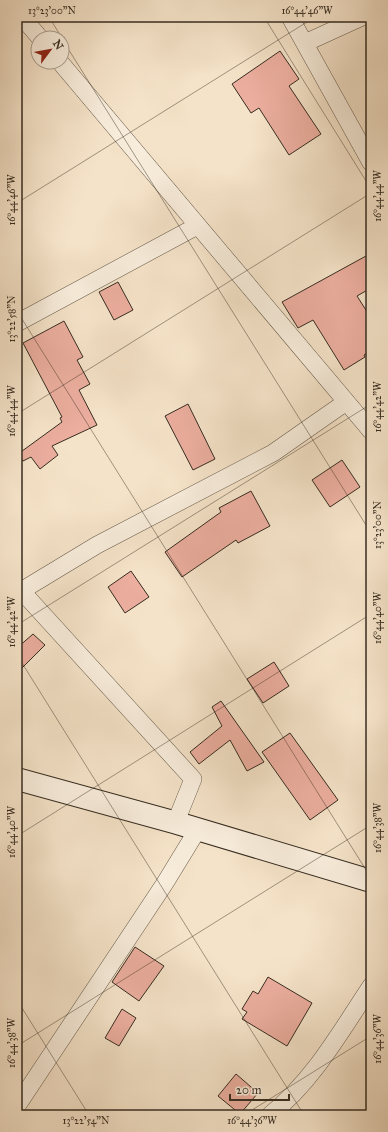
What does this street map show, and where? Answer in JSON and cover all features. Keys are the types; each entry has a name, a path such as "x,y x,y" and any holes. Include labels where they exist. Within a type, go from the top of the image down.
{"street":[{"path":"22,17 33,30"},
{"path":"290,17 371,163"},
{"path":"305,44 362,17"},
{"path":"67,70 371,431"},
{"path":"17,323 197,226"},
{"path":"178,823 179,814 193,780 19,589 97,545 273,453 346,402"},
{"path":"17,779 178,823 371,881"},
{"path":"17,1106 165,883 198,829"},
{"path":"270,1115 284,1104 323,1060 371,986"}],"building":[{"path":"280,51 299,79 289,86 321,134 289,155 259,108 251,113 232,84"},
{"path":"366,256 371,266 371,288 357,296 371,318 371,351 364,355 365,357 344,370 313,320 298,328 282,302"},
{"path":"118,282 133,310 114,320 99,292"},
{"path":"64,321 83,357 77,360 90,384 79,390 97,425 52,446 58,455 40,469 31,457 23,461 18,454 62,422 60,418 62,417 23,343"},
{"path":"188,404 215,459 193,470 165,416"},
{"path":"342,460 360,487 330,507 312,480"},
{"path":"251,491 270,526 238,543 236,540 182,577 165,552 221,512 219,508"},
{"path":"131,571 149,597 125,613 108,587"},
{"path":"33,634 45,645 17,673 17,648"},
{"path":"274,662 289,686 263,703 247,679"},
{"path":"221,701 264,762 247,771 230,740 199,764 190,752 222,726 212,707"},
{"path":"290,733 338,800 310,820 262,752"},
{"path":"135,947 164,966 139,1001 112,982"},
{"path":"268,977 312,1003 287,1046 242,1019 247,1012 242,1009 253,991 258,994"},
{"path":"122,1009 136,1018 119,1046 105,1038"},
{"path":"236,1074 258,1093 240,1114 218,1096"}]}
